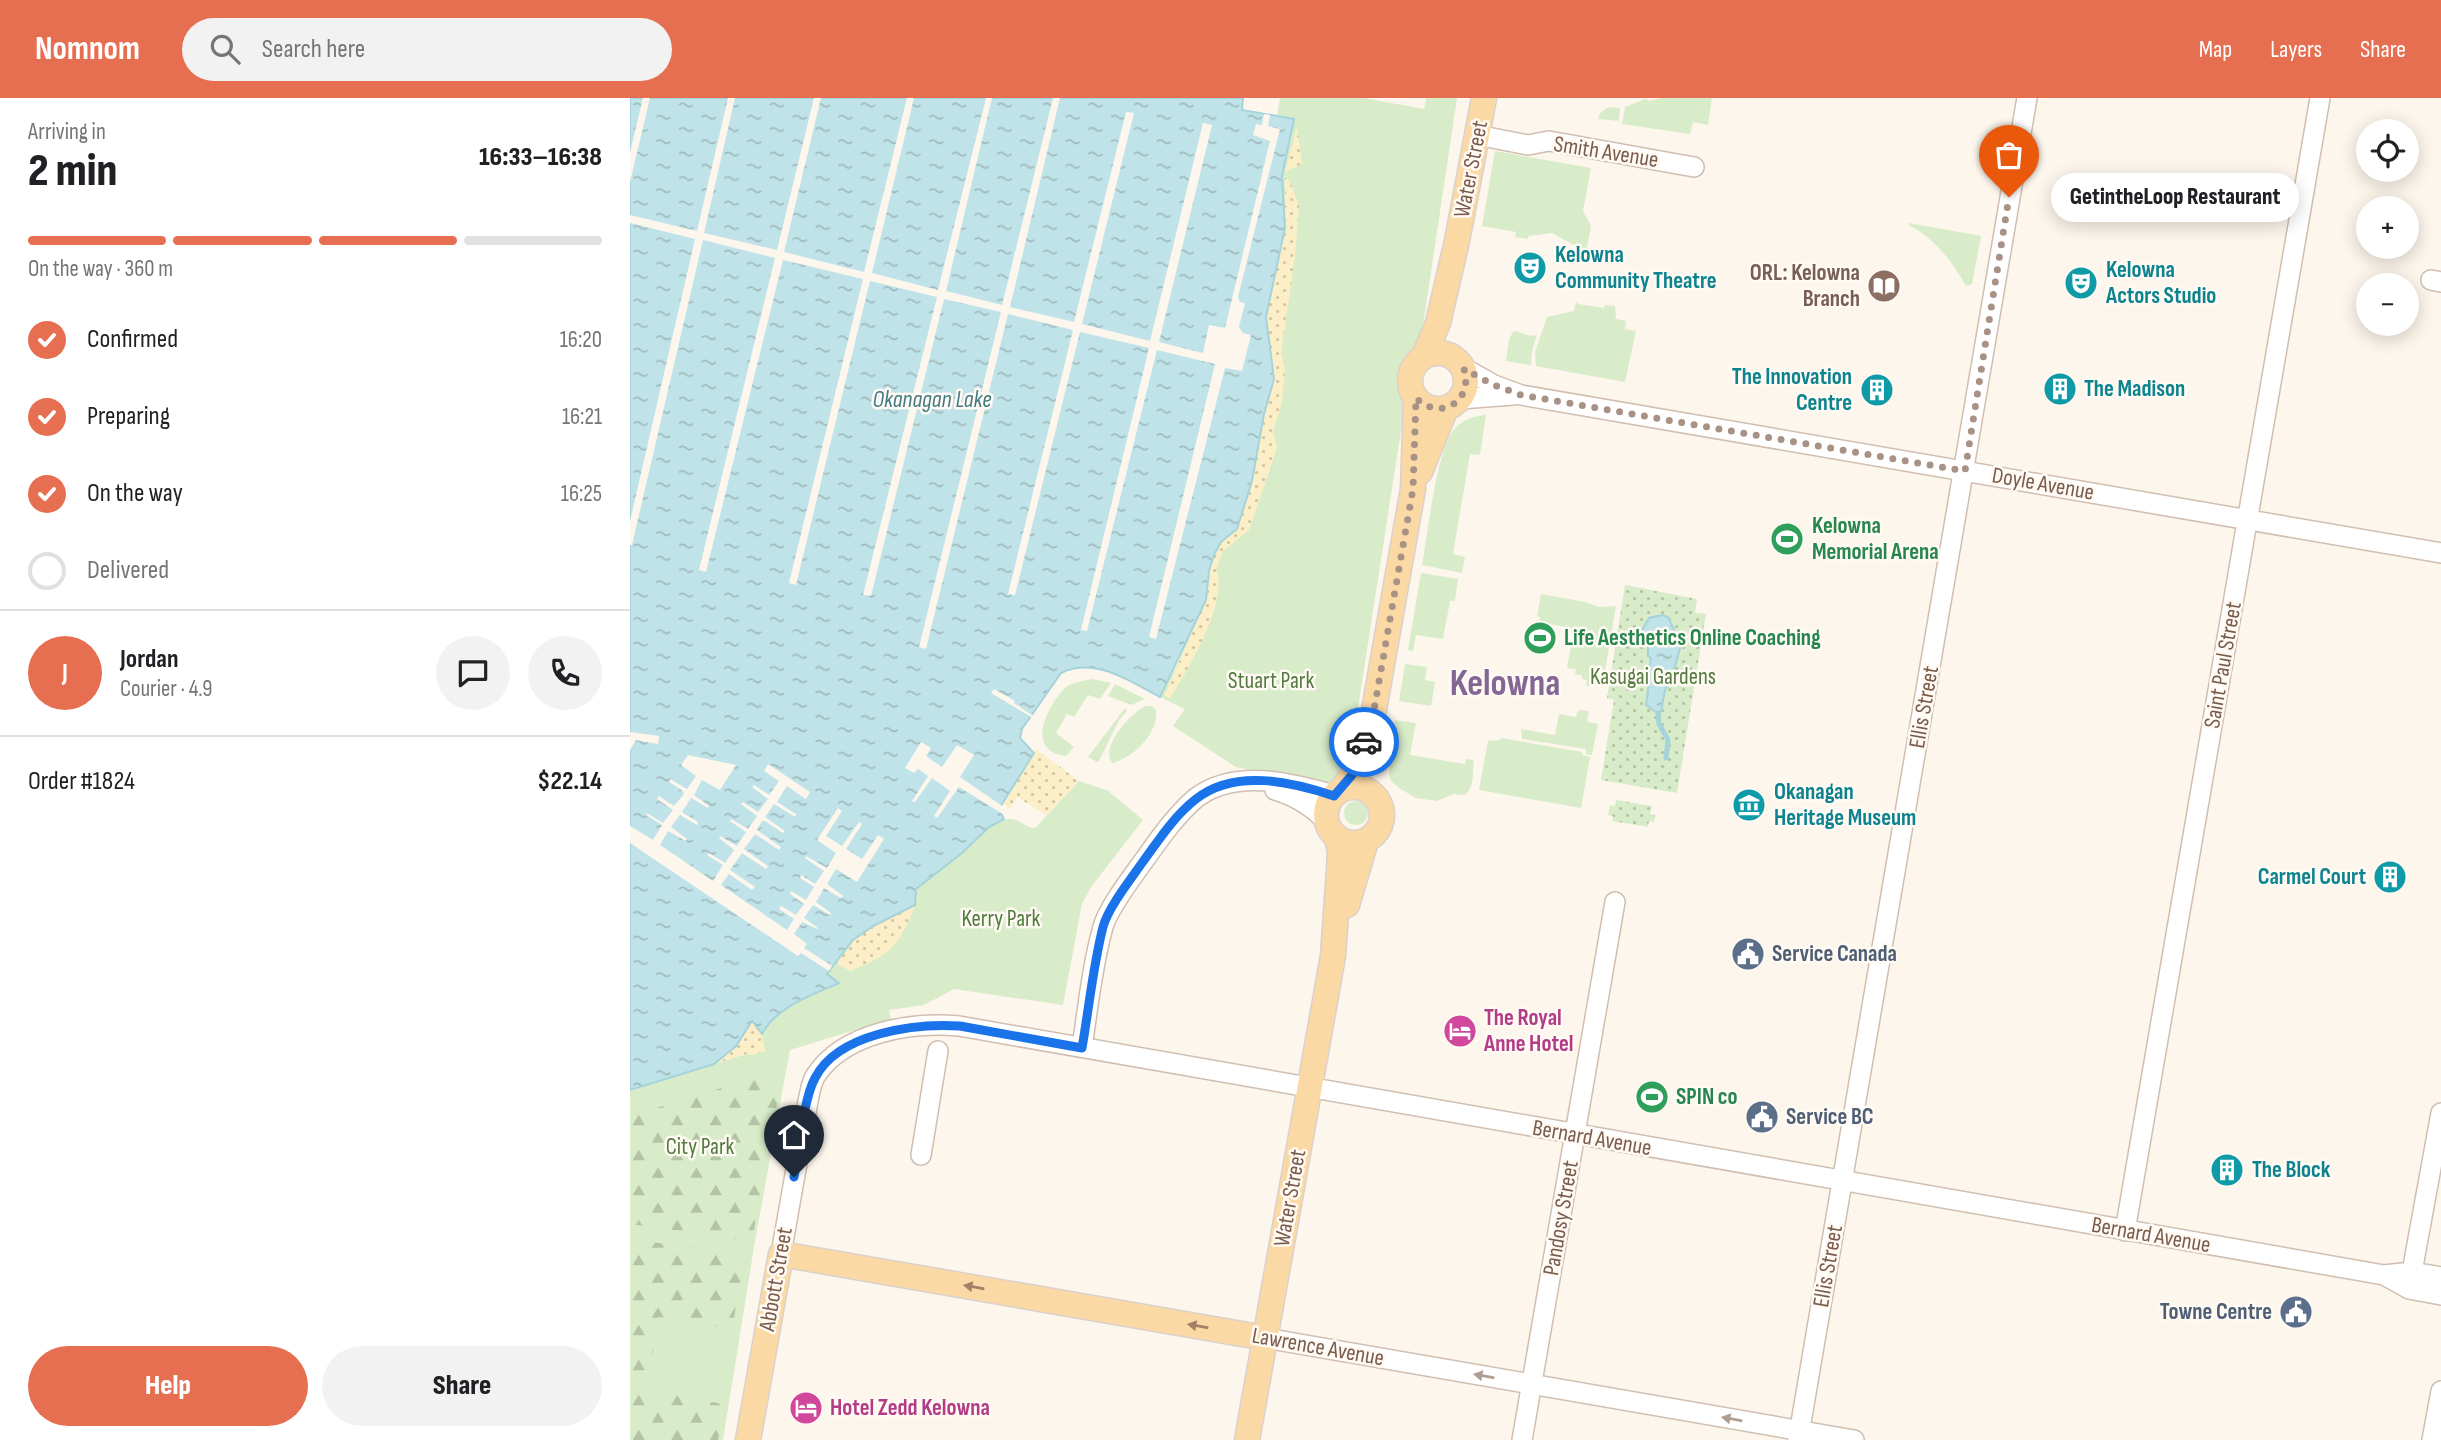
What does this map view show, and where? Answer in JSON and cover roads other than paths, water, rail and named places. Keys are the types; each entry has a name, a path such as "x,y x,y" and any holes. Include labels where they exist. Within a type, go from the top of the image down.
{"main road":[{"name":"Water Street","path":"1424,356 1438,323 1457,241 1484,98"},
{"name":"Water Street","path":"1457,241 1459,363"},
{"path":"1413,489 1453,403 1466,383 1459,363 1440,353 1424,356 1413,367 1410,375 1412,391 1416,398 1429,407 1453,403"},
{"path":"1338,792 1358,787 1367,790 1381,804 1383,816 1380,827 1366,841 1351,842 1331,829 1326,812 1338,792 1352,775 1374,710 1413,489 1416,398"},
{"path":"1374,710 1375,796"},
{"name":"Water Street","path":"1331,829 1340,850 1333,956"},
{"name":"Water Street","path":"1247,1440 1333,956 1366,841"},
{"name":"Lawrence Avenue","path":"781,1254 1265,1338"},
{"name":"Abbott Street","path":"748,1440 781,1254"}],"street":[{"name":"Ellis Street","path":"1799,1435 2027,98"},
{"name":"Saint Paul Street","path":"2125,1231 2320,98"},
{"name":"Smith Avenue","path":"1477,135 1528,145 1549,141 1693,167"},
{"name":"Doyle Avenue","path":"1459,363 1494,385 1521,395 2441,553"},
{"name":"Doyle Avenue","path":"1453,403 1521,395"},
{"path":"1082,1048 1107,918 1143,861 1181,813 1198,797 1215,788 1247,781 1261,780 1338,792"},
{"path":"1247,781 1301,800 1312,807 1331,829"},
{"name":"Pandosy Street","path":"1522,1440 1614,908"},
{"name":"Bernard Avenue","path":"814,1078 828,1060 843,1048 885,1032 922,1026 960,1026 2384,1275 2412,1272 2441,1277"},
{"path":"921,1155 938,1051"},
{"name":"Abbott Street","path":"781,1254 814,1078"},
{"path":"2412,1272 2441,1113"},
{"name":"Bernard Avenue","path":"2384,1275 2409,1289 2441,1294"},
{"name":"Lawrence Avenue","path":"1265,1338 1532,1384 1799,1435 1854,1440"},
{"path":"2432,1440 2441,1391"}],"water":[{"name":"Okanagan Lake","path":"630,98 1243,98 1242,110 1294,119 1282,176 1285,228 1266,317 1274,379 1264,414 1252,481 1237,529 1221,542 1214,555 1209,571 1206,600 1160,697 1125,678 1100,669 1087,667 1061,673 1022,729 1020,738 1034,753 999,809 1004,819 989,827 962,853 916,889 915,905 873,926 853,940 827,974 839,983 785,1009 762,1034 752,1021 736,1046 714,1064 630,1090"},
{"path":"1662,615 1668,617 1681,645 1671,680 1665,690 1661,712 1657,713 1646,705 1649,683 1646,669 1651,658 1648,656 1648,641 1645,641 1645,637 1633,637 1632,644 1629,645 1630,634 1642,630 1649,618"}],"waterway":[{"path":"1658,713 1659,724 1668,740 1666,758"}],"place":[{"name":"GetintheLoop Restaurant","path":"2009,197"},
{"name":"Kelowna Community Theatre","path":"1530,268"},
{"name":"Kelowna Actors Studio","path":"2081,283"},
{"name":"ORL: Kelowna Branch","path":"1884,286"},
{"name":"The Madison","path":"2060,389"},
{"name":"The Innovation Centre","path":"1877,390"},
{"name":"Kelowna Memorial Arena","path":"1787,539"},
{"name":"Life Aesthetics Online Coaching","path":"1540,638"},
{"name":"Okanagan Heritage Museum","path":"1749,805"},
{"name":"Carmel Court","path":"2390,877"},
{"name":"Service Canada","path":"1748,954"},
{"name":"The Royal Anne Hotel","path":"1460,1031"},
{"name":"SPIN co","path":"1652,1097"},
{"name":"Service BC","path":"1762,1117"},
{"name":"The Block","path":"2227,1170"},
{"name":"Towne Centre","path":"2296,1312"},
{"name":"Hotel Zedd Kelowna","path":"806,1408"}],"district":[{"name":"Kelowna","path":"1505,684"}],"park label":[{"name":"Kasugai Gardens","path":"1653,677"},
{"name":"Stuart Park","path":"1271,681"},
{"name":"Kerry Park","path":"1001,919"},
{"name":"City Park","path":"700,1147"}]}
